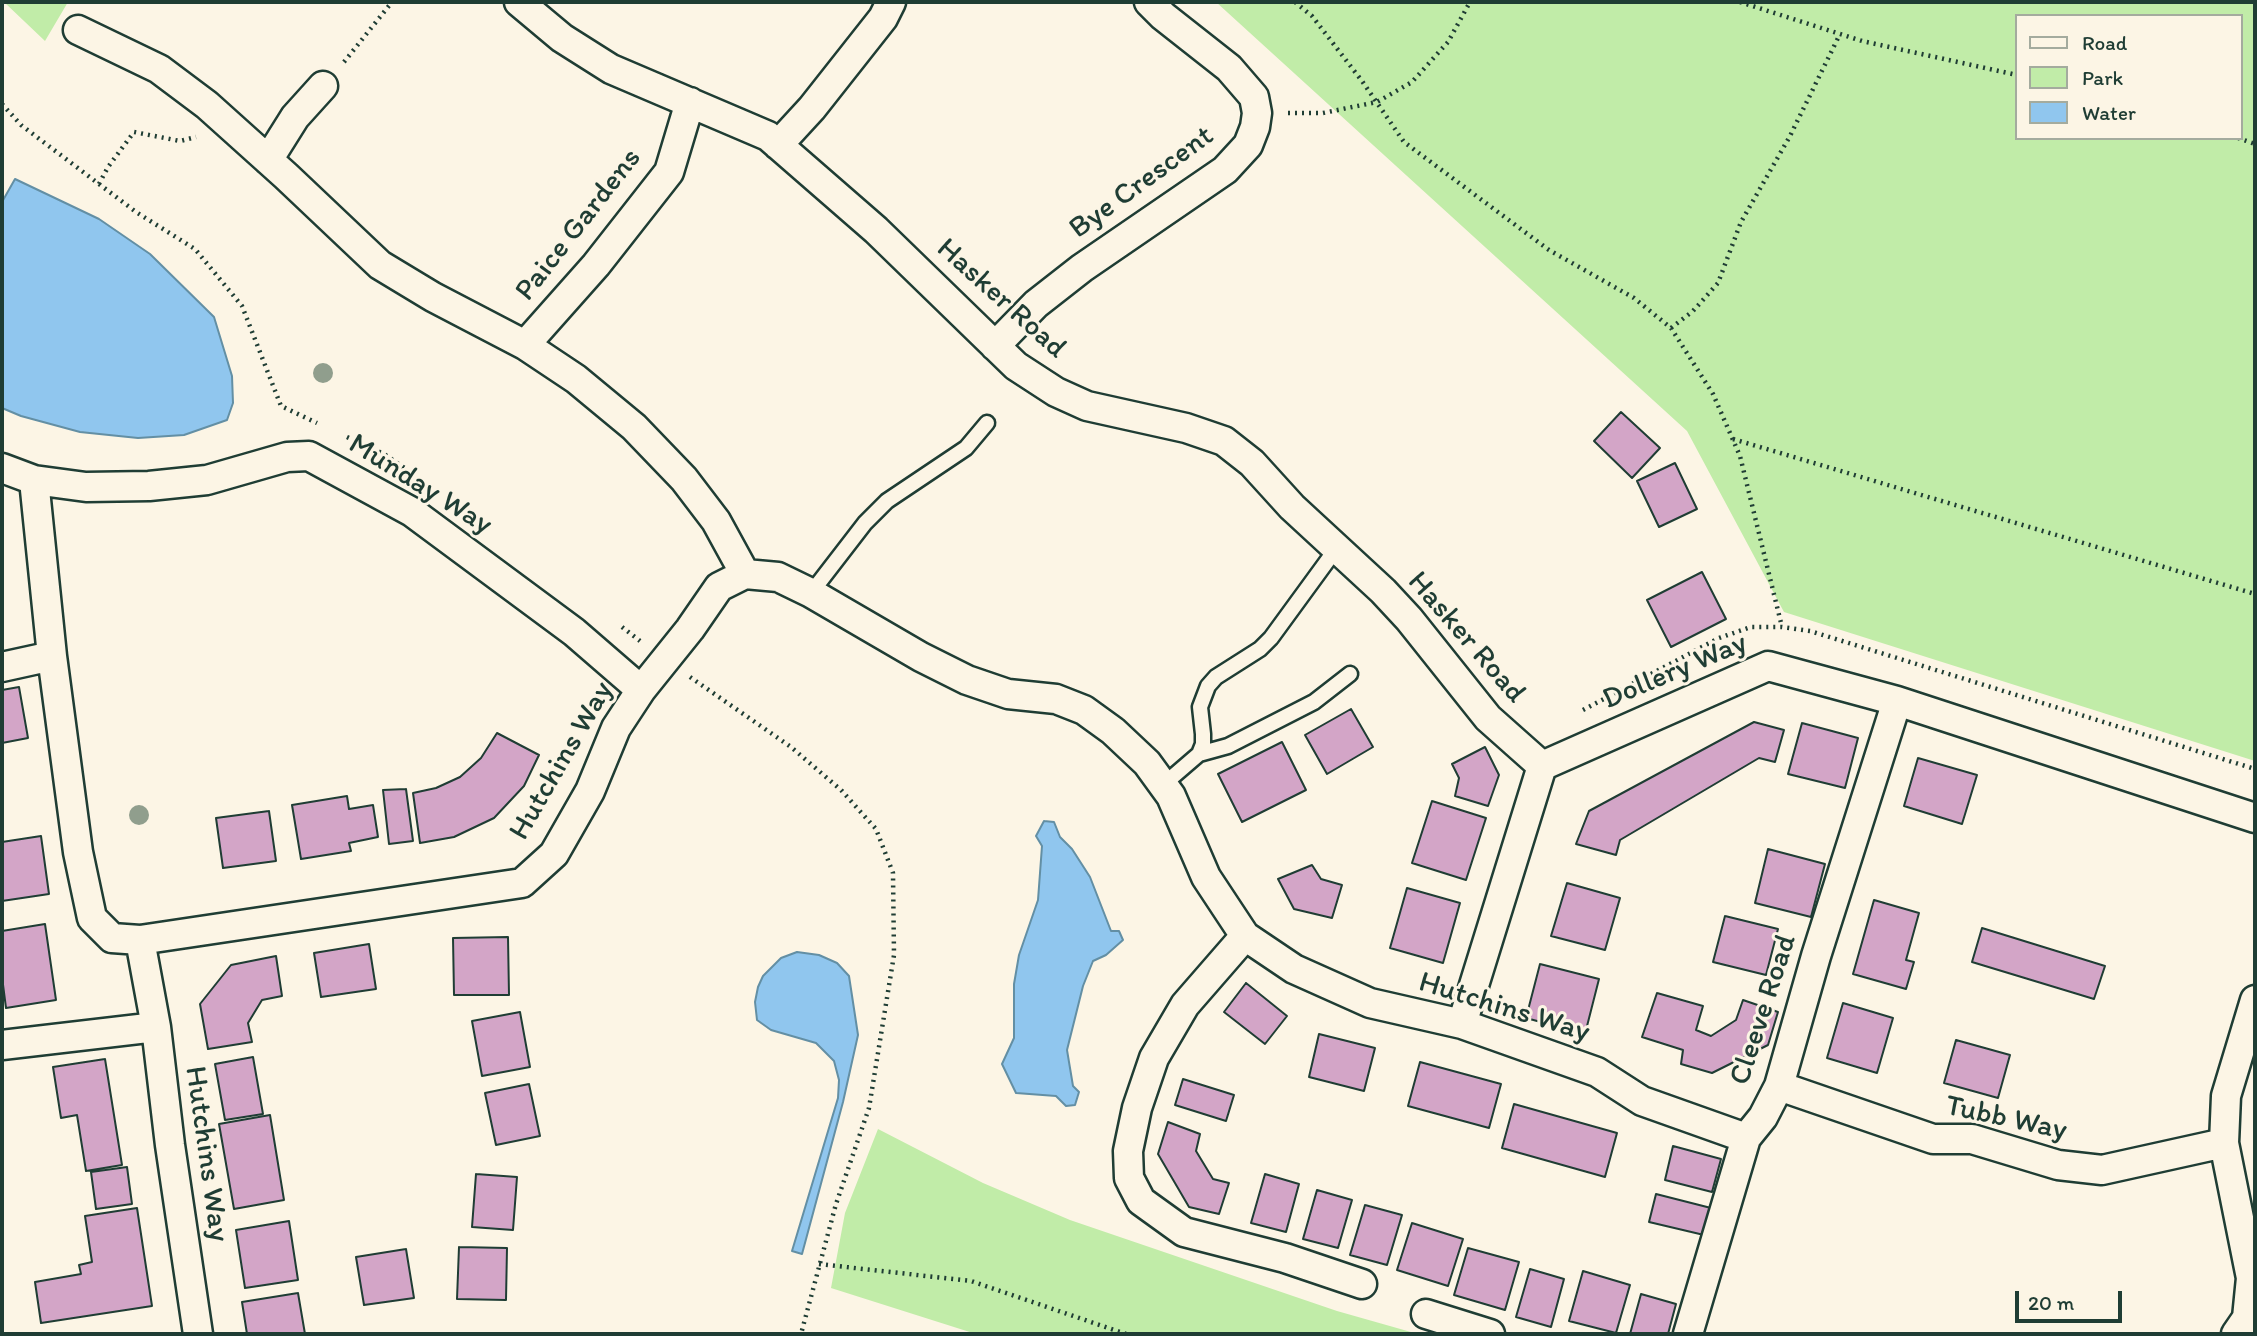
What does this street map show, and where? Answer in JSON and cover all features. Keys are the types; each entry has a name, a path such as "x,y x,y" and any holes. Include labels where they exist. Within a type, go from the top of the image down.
{"street":[{"name":"Hasker Road","path":"519,2 562,38 611,69 768,136 876,230 1016,366 1056,393 1087,406 1186,428 1224,441 1252,463 1292,507 1383,591 1409,619 1488,718 1542,766"},
{"path":"778,145 812,108 883,19 891,2"},
{"path":"1149,2 1229,68 1254,97 1257,113"},
{"name":"Paice Gardens","path":"78,30 159,69 218,115 380,265 433,297 525,345 586,387 634,427 684,479 716,521 745,573"},
{"path":"268,160 295,117 323,86"},
{"name":"Paice Gardens","path":"525,345 596,265 669,172 690,102"},
{"name":"Bye Crescent","path":"995,346 1037,304 1082,268 1225,170 1248,145 1257,113"},
{"name":"Munday Way","path":"2,468 34,480 86,487 149,486 207,480 288,457 309,456 412,512 574,632 641,690"},
{"path":"34,480 52,656 78,852 92,918 112,938 140,940"},
{"name":"Hutchins Way","path":"198,1334 156,1027 140,940 522,883 554,854 590,791 616,728 641,690 719,587 745,573 778,577 967,680 1009,694 1056,699 1084,710 1113,731 1138,755 1171,796 1206,877 1245,936 1294,969 1370,1003 1462,1024 1597,1072 1643,1101 1745,1138"},
{"path":"2,667 52,656"},
{"name":"Dollery Way","path":"1542,766 1768,666 1898,701 2255,818"},
{"name":"Cleeve Road","path":"1688,1334 1745,1138 1763,1117 1779,1086 1816,956 1898,701"},
{"path":"1462,1024 1542,766"},
{"path":"1245,936 1185,1005 1154,1058 1134,1118 1128,1151 1129,1178 1141,1201 1184,1232 1285,1258 1362,1284"},
{"path":"2246,1324 2251,1278 2224,1143 2226,1096 2255,1000"},
{"path":"2,1045 156,1027"},
{"name":"Tubb Way","path":"1779,1086 1933,1139 1972,1139 2058,1166 2102,1170 2224,1143"},
{"path":"1426,1314 1490,1334"}],"lane":[{"path":"811,593 876,512 897,493 966,448 987,423"},
{"path":"1199,754 1203,744 1200,707 1208,686 1216,677 1260,649 1271,638 1336,549"},
{"path":"1163,785 1199,754 1228,746 1314,702 1350,674"}],"path":[{"path":"323,86 392,2"},
{"path":"1296,2 1312,16 1404,142 1549,250 1634,298 1671,328 1713,394 1740,456 1782,627"},
{"path":"1257,113 1323,113 1377,102 1412,82 1448,42 1470,2"},
{"path":"1740,2 1840,34 2016,75"},
{"path":"1671,328 1693,312 1718,284 1741,222 1790,136 1840,34"},
{"path":"2,104 21,125 136,212 195,249 242,306 281,406 327,427"},
{"path":"99,184 134,132 180,141 204,135 218,115"},
{"path":"338,433 384,454 417,477"},
{"path":"1732,438 2255,594"},
{"path":"612,619 665,660 791,747 841,790 876,829 894,873 894,955 869,1108 836,1203 801,1334"},
{"path":"819,1264 971,1281 1126,1334"}],"green space":[{"path":"4,2 68,2 45,41"},
{"path":"1216,2 2255,2 2255,761 1784,612 1687,431"},
{"path":"878,1129 983,1183 1070,1220 1337,1311 1418,1334 976,1334 831,1288 845,1213"}],"water":[{"path":"15,179 99,219 150,254 214,317 232,376 233,403 227,420 184,435 138,438 80,432 2,408 2,202"},
{"path":"1044,821 1054,822 1060,837 1072,849 1090,877 1111,931 1119,931 1123,940 1106,955 1093,961 1083,986 1067,1050 1073,1086 1079,1092 1075,1105 1066,1106 1056,1096 1016,1093 1002,1064 1014,1038 1014,984 1019,955 1038,900 1042,846 1036,836"},
{"path":"797,952 819,955 837,963 849,976 858,1035 802,1254 792,1251 838,1098 839,1080 834,1061 816,1043 771,1030 757,1020 755,1002 763,976 781,958"}],"building":[{"path":"1621,412 1660,448 1632,478 1594,441"},
{"path":"1675,463 1697,509 1659,527 1637,481"},
{"path":"1702,572 1726,619 1671,647 1647,600"},
{"path":"19,687 28,738 2,743 2,690"},
{"path":"1351,709 1373,747 1327,774 1305,735"},
{"path":"1754,722 1784,730 1775,762 1759,758 1620,840 1616,855 1576,844 1589,811"},
{"path":"1802,723 1858,738 1845,788 1788,774"},
{"path":"497,733 539,755 524,786 494,818 454,837 420,843 413,793 436,788 460,777 481,758"},
{"path":"1282,742 1306,790 1242,822 1218,774"},
{"path":"1485,747 1499,775 1488,806 1455,796 1459,778 1452,764"},
{"path":"1918,758 1977,775 1962,824 1904,806"},
{"path":"406,789 413,841 389,844 383,790"},
{"path":"347,796 349,809 373,805 378,837 349,843 351,851 301,859 292,805"},
{"path":"1432,801 1486,818 1466,880 1412,863"},
{"path":"269,811 276,861 223,868 216,818"},
{"path":"41,836 49,894 2,901 2,842"},
{"path":"1768,849 1825,864 1811,917 1755,903"},
{"path":"1312,865 1321,879 1342,885 1332,918 1294,909 1278,879"},
{"path":"1567,883 1620,898 1605,950 1551,936"},
{"path":"1407,888 1460,903 1443,963 1390,948"},
{"path":"1874,900 1919,913 1906,960 1914,962 1906,989 1853,974"},
{"path":"1725,916 1778,929 1766,975 1713,962"},
{"path":"45,924 56,1000 6,1008 2,977 2,931"},
{"path":"1982,928 2105,966 2094,999 1972,962"},
{"path":"508,937 509,995 454,995 453,938"},
{"path":"369,944 376,989 321,997 314,953"},
{"path":"276,956 282,996 262,1000 248,1023 252,1042 208,1049 200,1004 231,965"},
{"path":"1540,964 1599,979 1585,1034 1526,1018"},
{"path":"1246,983 1287,1016 1265,1044 1224,1012"},
{"path":"1657,993 1703,1006 1696,1030 1711,1036 1736,1020 1743,1000 1778,1012 1768,1045 1712,1073 1681,1064 1683,1050 1642,1037"},
{"path":"1843,1003 1893,1018 1877,1073 1827,1058"},
{"path":"520,1012 530,1067 482,1076 472,1021"},
{"path":"1319,1034 1375,1048 1364,1091 1309,1077"},
{"path":"1956,1040 2010,1055 1998,1098 1944,1083"},
{"path":"253,1057 263,1114 225,1120 215,1064"},
{"path":"105,1059 122,1165 86,1171 77,1115 61,1118 53,1067"},
{"path":"1420,1062 1501,1084 1489,1128 1408,1106"},
{"path":"1183,1079 1234,1095 1226,1121 1175,1105"},
{"path":"529,1084 540,1136 496,1145 485,1093"},
{"path":"1514,1104 1617,1133 1605,1177 1502,1148"},
{"path":"270,1115 284,1200 234,1209 219,1124"},
{"path":"1168,1122 1200,1134 1196,1151 1213,1179 1229,1183 1219,1214 1189,1207 1158,1154"},
{"path":"1673,1146 1721,1159 1712,1192 1665,1180"},
{"path":"127,1167 132,1204 96,1209 91,1172"},
{"path":"476,1174 517,1177 513,1230 472,1227"},
{"path":"1265,1174 1299,1184 1286,1232 1251,1223"},
{"path":"1317,1190 1352,1200 1338,1248 1303,1239"},
{"path":"1656,1194 1711,1208 1704,1235 1649,1222"},
{"path":"1365,1205 1402,1215 1387,1265 1350,1255"},
{"path":"137,1208 152,1306 41,1323 35,1282 81,1274 79,1265 92,1262 85,1216"},
{"path":"289,1221 298,1280 245,1288 236,1230"},
{"path":"1412,1223 1463,1239 1448,1286 1397,1270"},
{"path":"459,1247 507,1248 506,1300 457,1299"},
{"path":"1468,1248 1519,1262 1505,1310 1454,1295"},
{"path":"406,1249 414,1298 364,1305 356,1257"},
{"path":"1530,1269 1564,1279 1551,1327 1516,1317"},
{"path":"1583,1271 1630,1285 1616,1333 1569,1321"},
{"path":"298,1293 305,1334 247,1334 242,1302"},
{"path":"1641,1294 1676,1304 1668,1334 1630,1334"}]}
